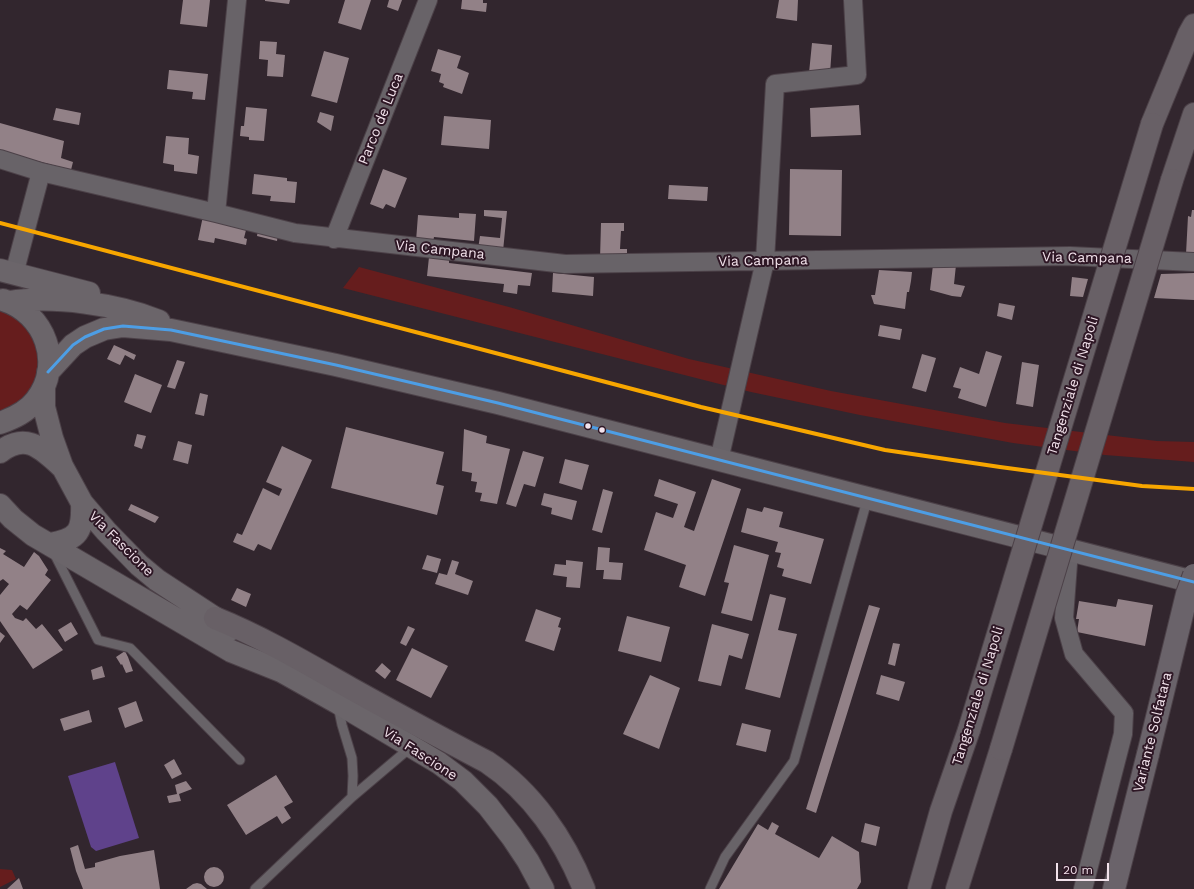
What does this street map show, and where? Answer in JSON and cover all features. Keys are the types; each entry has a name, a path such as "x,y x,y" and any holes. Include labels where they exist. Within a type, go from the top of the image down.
{"highway":[{"name":"Tangenziale di Napoli","path":"919,889 941,810 969,730 1152,124 1192,27"},
{"path":"957,889 1001,749 1172,180 1194,114"},
{"path":"216,618 242,629 294,656 498,770 525,794 548,822 558,836 584,889"}],"main road":[{"path":"7,272 109,299 125,305 134,312"},
{"path":"3,300 74,302 109,307 134,312 195,335"},
{"name":"Via Fascione","path":"3,300 21,308 32,318 41,330 47,343 49,357 44,407 52,438 62,466 82,503 106,531 139,565 157,580 216,618 280,671"},
{"path":"0,422 12,419 25,411 36,400 46,379 73,345 85,337 104,328 123,326 172,330 336,365 498,403 1194,582"},
{"path":"0,452 8,446 20,442 31,444 41,448 62,466"},
{"path":"50,544 69,540 80,529 82,521 82,503"},
{"name":"Via Fascione","path":"0,505 13,519 34,535 231,651 280,671 338,703 439,763 463,781 488,806 528,861 543,889"},
{"name":"Variante Solfatara","path":"1114,889 1187,594 1194,575"}],"street":[{"path":"216,213 237,0"},
{"name":"Parco de Luca","path":"334,238 428,0"},
{"path":"719,460 765,262 775,84 857,75 853,0"},
{"name":"Via Campana","path":"0,159 40,172 216,213 295,234 565,264 1070,256 1194,262"},
{"path":"7,272 23,239 40,172"},
{"path":"1070,550 1064,618 1074,654 1124,713 1123,734 1083,889"}],"lane":[{"path":"1172,180 1194,140"},
{"path":"710,889 725,857 794,761 868,497"},
{"path":"50,544 56,559 98,640 130,648 240,760"},
{"path":"338,703 342,725 352,758 352,797"},
{"path":"255,889 352,797 412,747"}],"shaded area":[{"path":"359,267 509,307 689,359 831,391 1005,423 1157,441 1194,442 1194,462 1105,455 1013,443 860,415 751,392 343,288"},
{"path":"0,310 17,318 25,325 36,344 39,365 38,376 28,395 15,406 0,414"},
{"path":"115,762 139,838 96,851 91,847 68,776"},
{"path":"0,869 12,870 16,879 0,887"}],"building":[{"path":"183,0 210,0 207,27 180,24"},
{"path":"265,0 290,0 289,4"},
{"path":"345,0 371,0 361,30 338,23"},
{"path":"389,0 402,0 398,11 387,7"},
{"path":"462,0 483,0 483,3 487,3 486,12 461,9"},
{"path":"779,0 798,0 797,21 776,18"},
{"path":"260,41 277,42 276,54 285,55 283,77 267,76 268,60 259,59"},
{"path":"812,43 832,45 830,74 809,73"},
{"path":"438,49 461,56 457,68 469,73 462,94 443,87 444,84 439,82 441,74 431,71"},
{"path":"324,51 349,58 337,103 311,96"},
{"path":"169,70 208,74 205,100 192,99 193,92 167,89"},
{"path":"859,105 861,135 811,137 810,108"},
{"path":"246,107 267,109 264,141 249,140 249,137 240,136 241,126 244,126"},
{"path":"56,108 81,113 79,125 53,120"},
{"path":"320,112 334,116 331,131 317,122"},
{"path":"444,116 491,120 489,149 441,145"},
{"path":"0,123 64,141 61,158 73,162 71,170 0,151"},
{"path":"166,136 189,138 188,154 199,156 197,174 174,171 174,165 163,163"},
{"path":"383,169 407,178 395,208 386,204 383,209 370,204"},
{"path":"790,169 842,170 841,236 789,235"},
{"path":"254,174 287,178 287,181 297,182 295,203 270,201 271,196 252,194"},
{"path":"669,185 708,187 707,201 668,199"},
{"path":"484,210 507,211 503,251 478,249 480,236 500,238 502,218 484,216"},
{"path":"1192,210 1194,210 1194,254 1186,254 1188,216 1191,217"},
{"path":"459,213 476,214 474,241 434,237 433,242 416,241 418,215 459,218"},
{"path":"203,216 247,226 244,238 247,239 246,245 215,238 214,243 198,240"},
{"path":"601,223 624,223 624,231 621,231 620,249 627,249 627,260 600,259"},
{"path":"258,230 278,234 277,241 257,236"},
{"path":"429,257 449,259 449,263 532,273 530,286 518,285 517,294 503,292 504,284 427,276"},
{"path":"933,265 956,265 954,284 965,286 961,297 930,290"},
{"path":"879,270 912,272 905,309 874,304 871,295 875,295"},
{"path":"553,273 594,277 593,296 552,292"},
{"path":"1194,273 1194,300 1154,298 1161,274"},
{"path":"1072,277 1088,279 1083,297 1070,296"},
{"path":"999,303 1015,306 1012,320 997,316"},
{"path":"880,325 902,329 900,340 878,336"},
{"path":"114,345 136,355 134,360 125,355 120,365 107,359"},
{"path":"986,351 1002,356 986,407 958,398 961,389 953,387 960,367 979,374"},
{"path":"922,354 936,358 926,392 912,388"},
{"path":"177,360 185,362 175,389 167,387"},
{"path":"1022,362 1039,365 1033,407 1016,404"},
{"path":"135,374 162,385 151,413 124,402"},
{"path":"200,393 208,395 204,416 195,414"},
{"path":"346,427 444,452 436,484 444,486 437,515 331,488"},
{"path":"464,429 487,436 486,443 510,449 497,504 480,501 482,493 475,492 477,482 471,481 472,473 462,471"},
{"path":"137,434 146,436 142,449 134,446"},
{"path":"178,441 192,445 188,464 173,460"},
{"path":"282,446 312,460 271,550 258,544 254,551 233,542 237,533 242,535 263,488 279,496 282,489 266,482"},
{"path":"523,451 544,457 535,487 524,484 516,507 506,504"},
{"path":"565,459 589,465 582,490 559,483"},
{"path":"659,479 696,492 684,527 694,531 712,479 741,489 705,596 679,587 686,565 644,550 656,512 673,518 678,504 654,496"},
{"path":"603,489 613,492 602,533 592,530"},
{"path":"544,493 577,501 572,520 551,514 552,508 541,505"},
{"path":"131,504 159,517 155,523 128,510"},
{"path":"764,507 783,512 779,527 824,539 811,584 782,576 784,569 777,567 781,553 775,552 778,542 741,532 747,508 762,512"},
{"path":"734,545 769,555 752,621 721,613 729,583 724,582"},
{"path":"598,547 610,548 609,562 623,563 621,580 603,579 604,570 596,570"},
{"path":"0,548 6,551 3,554 24,567 34,552 39,556 48,570 45,575 51,580 27,610 20,605 12,614 15,618 23,621 26,618 36,629 42,624 63,650 33,669 0,621 0,595 9,584 3,579 0,581"},
{"path":"427,555 441,559 437,573 422,569"},
{"path":"452,560 459,562 455,574 473,581 468,595 435,584 439,573 447,575"},
{"path":"566,560 583,562 580,588 566,587 567,577 553,575 555,564 566,565"},
{"path":"237,588 251,594 246,607 231,600"},
{"path":"770,594 786,598 778,630 797,634 780,698 745,689"},
{"path":"1118,599 1153,605 1145,646 1077,632 1079,619 1076,619 1079,601 1116,607"},
{"path":"869,605 880,608 816,813 806,809"},
{"path":"536,609 561,618 558,627 561,628 554,651 525,641"},
{"path":"627,616 670,627 661,662 618,651"},
{"path":"71,622 78,634 65,642 58,630"},
{"path":"712,624 749,634 742,659 729,655 721,686 698,681"},
{"path":"408,626 415,629 406,646 400,643"},
{"path":"0,632 5,636 0,643"},
{"path":"893,643 900,644 895,666 888,664"},
{"path":"412,648 448,666 431,698 396,680"},
{"path":"125,651 133,671 126,673 122,664 121,665 116,657"},
{"path":"382,663 391,671 385,679 375,671"},
{"path":"102,666 105,677 93,680 91,670"},
{"path":"650,675 680,688 659,749 623,734"},
{"path":"881,675 905,682 899,701 876,694"},
{"path":"136,701 143,721 125,728 118,708"},
{"path":"89,710 92,722 64,731 60,719"},
{"path":"742,723 771,730 766,752 736,745"},
{"path":"174,759 182,774 172,779 164,765"},
{"path":"276,775 293,802 284,807 291,818 282,824 277,816 246,835 227,805"},
{"path":"186,781 192,789 179,794 181,801 169,803 167,796 177,794 175,785"},
{"path":"772,822 779,826 775,834 819,858 832,836 859,852 861,882 857,889 719,889 758,824 768,830"},
{"path":"865,823 880,827 876,846 861,842"},
{"path":"78,845 85,869 95,867 95,863 120,856 154,850 160,889 83,889 76,871 70,848"},
{"path":"210,867 218,867 224,873 224,881 218,887 210,887 204,881 204,873"},
{"path":"19,878 23,889 7,889"},
{"path":"193,884 201,884 207,889 186,889"}],"transit line":[{"path":"0,223 701,407 885,450 1142,486 1194,489"},
{"path":"48,372 73,345 85,337 104,329 123,326 171,330 336,365 498,403 1194,582"}]}
